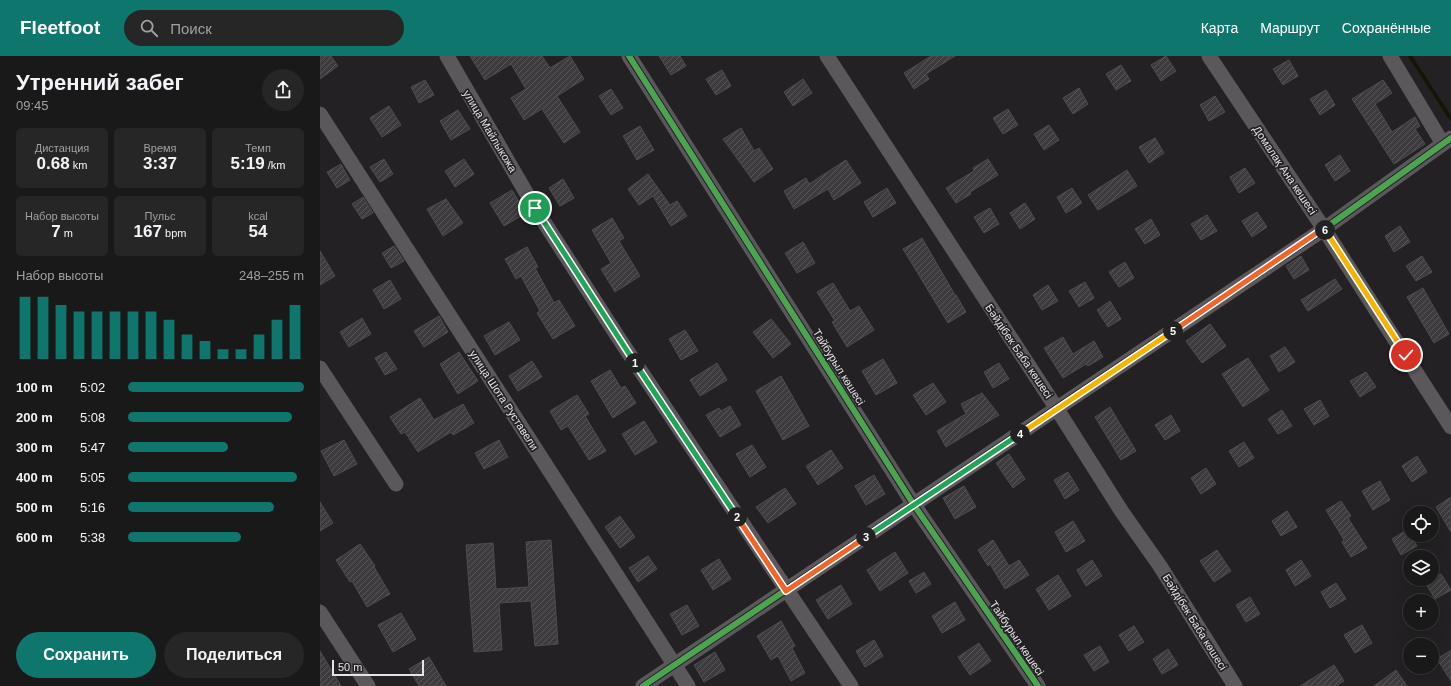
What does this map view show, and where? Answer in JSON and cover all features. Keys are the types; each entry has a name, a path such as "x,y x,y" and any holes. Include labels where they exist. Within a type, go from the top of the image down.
{"street":[{"name":"улица Майлыкожа","path":"447,56 540,214 618,337 786,591 825,644 851,686"},
{"name":"Тайбурыл көшесі","path":"629,56 914,505 1038,686"},
{"name":"Бәйдібек Баба көшесі","path":"828,56 1122,512 1160,566 1236,686"},
{"name":"Домалақ Ана көшесі","path":"1209,56 1324,228 1451,427"},
{"path":"643,686 1324,228 1448,140 1390,56"},
{"name":"улица Шота Руставели","path":"320,114 509,410 580,516 688,686"},
{"path":"320,368 396,484"},
{"path":"320,612 368,686"}],"building":[{"path":"320,56 331,56 338,66 320,79"},
{"path":"470,56 542,56 550,68 570,56 584,79 557,96 580,132 564,143 542,109 524,120 511,98 526,89 511,64 485,80"},
{"path":"659,56 680,56 686,66 671,75"},
{"path":"931,56 955,56 926,74 929,79 914,89 904,73"},
{"path":"1166,56 1176,71 1161,81 1151,65"},
{"path":"1289,60 1298,76 1283,85 1273,69"},
{"path":"1121,65 1131,81 1116,90 1106,74"},
{"path":"722,70 731,86 716,95 706,79"},
{"path":"803,79 812,93 793,106 784,92"},
{"path":"425,80 434,95 419,103 411,87"},
{"path":"1383,80 1392,93 1375,104 1392,132 1415,117 1420,126 1415,129 1425,144 1394,164 1352,99"},
{"path":"1079,88 1088,104 1073,114 1063,98"},
{"path":"611,89 623,108 611,115 599,96"},
{"path":"1326,90 1335,105 1320,115 1310,99"},
{"path":"1215,96 1225,112 1209,121 1200,105"},
{"path":"389,106 401,125 382,137 370,118"},
{"path":"1008,109 1018,125 1003,134 993,118"},
{"path":"458,110 470,129 451,140 440,121"},
{"path":"1049,125 1059,140 1044,150 1034,134"},
{"path":"640,126 654,150 637,160 623,136"},
{"path":"741,128 754,151 759,148 773,169 754,182 723,139"},
{"path":"1155,138 1164,153 1149,163 1139,147"},
{"path":"1340,155 1350,171 1335,181 1325,165"},
{"path":"384,159 393,174 380,182 370,167"},
{"path":"464,159 474,174 455,187 445,171"},
{"path":"988,159 998,175 970,192 971,194 956,203 946,188 974,171 973,168"},
{"path":"846,160 861,183 834,200 828,189 794,209 784,191 806,178 809,184"},
{"path":"341,164 350,180 337,188 327,172"},
{"path":"1245,168 1255,183 1239,193 1230,177"},
{"path":"1127,170 1137,186 1098,210 1088,195"},
{"path":"648,174 670,205 677,201 687,216 671,226 653,196 639,205 628,189"},
{"path":"563,179 574,198 560,206 549,188"},
{"path":"887,188 896,203 873,217 864,202"},
{"path":"1072,188 1082,203 1066,213 1057,197"},
{"path":"512,190 526,213 504,226 490,203"},
{"path":"363,197 373,213 362,219 352,204"},
{"path":"446,199 463,223 443,236 427,209"},
{"path":"1025,203 1035,219 1020,229 1010,213"},
{"path":"990,208 999,224 984,233 974,217"},
{"path":"1257,212 1267,227 1252,237 1242,221"},
{"path":"1207,215 1217,231 1201,240 1191,224"},
{"path":"612,218 624,238 619,241 640,276 615,292 601,269 611,263 592,230"},
{"path":"1151,219 1160,235 1145,244 1135,229"},
{"path":"1400,226 1410,242 1394,252 1385,236"},
{"path":"922,238 966,312 948,323 903,249"},
{"path":"803,242 815,263 797,273 785,253"},
{"path":"394,246 404,261 391,268 382,253"},
{"path":"527,247 538,267 535,268 554,303 559,300 575,326 553,339 537,313 540,311 521,276 516,279 505,259"},
{"path":"320,251 335,276 320,285"},
{"path":"1301,256 1309,270 1294,279 1286,266"},
{"path":"1422,256 1432,272 1416,281 1406,266"},
{"path":"1125,262 1134,278 1119,287 1109,272"},
{"path":"1335,279 1342,289 1308,311 1301,300"},
{"path":"390,280 401,299 384,309 373,290"},
{"path":"1085,282 1094,298 1079,307 1069,291"},
{"path":"833,283 850,311 859,306 874,330 847,347 832,322 835,321 817,292"},
{"path":"1048,285 1058,301 1042,310 1033,295"},
{"path":"1423,288 1449,334 1434,343 1407,297"},
{"path":"1110,301 1121,319 1108,327 1097,310"},
{"path":"439,316 448,332 424,347 414,331"},
{"path":"362,318 371,334 349,347 340,332"},
{"path":"771,319 791,344 773,358 753,332"},
{"path":"509,322 520,340 495,355 484,336"},
{"path":"1210,324 1226,346 1202,363 1186,341"},
{"path":"685,330 698,351 681,360 669,339"},
{"path":"1063,337 1073,354 1094,341 1103,357 1088,366 1086,364 1063,378 1044,348"},
{"path":"1285,347 1295,362 1279,372 1270,356"},
{"path":"386,352 397,369 385,375 375,358"},
{"path":"459,352 478,381 458,394 440,364"},
{"path":"1248,358 1269,390 1243,407 1222,374"},
{"path":"883,359 897,383 876,395 862,371"},
{"path":"532,361 542,377 518,391 509,376"},
{"path":"717,363 727,380 700,396 690,380"},
{"path":"999,363 1009,379 993,388 984,372"},
{"path":"610,370 621,388 625,386 636,403 613,418 591,381"},
{"path":"1366,372 1376,387 1360,397 1350,381"},
{"path":"781,376 809,426 783,440 756,391"},
{"path":"933,383 946,402 926,415 913,395"},
{"path":"982,393 999,415 946,447 937,431 966,414 961,404"},
{"path":"577,395 589,414 585,416 606,451 589,460 568,426 561,430 550,411"},
{"path":"420,398 434,420 463,404 474,423 453,435 451,432 418,452 405,432 401,434 390,417"},
{"path":"1320,400 1329,416 1314,425 1304,409"},
{"path":"730,406 741,425 720,437 706,415 719,408 721,411"},
{"path":"1110,407 1136,451 1121,460 1095,417"},
{"path":"1282,410 1292,426 1278,434 1268,419"},
{"path":"1171,415 1180,431 1165,440 1155,425"},
{"path":"644,421 657,442 635,455 622,434"},
{"path":"344,440 357,464 334,476 321,451"},
{"path":"499,440 508,457 484,469 475,453"},
{"path":"1244,442 1254,458 1239,467 1229,451"},
{"path":"752,445 766,467 750,477 736,454"},
{"path":"831,450 843,468 818,485 806,466"},
{"path":"1009,454 1025,479 1013,488 996,463"},
{"path":"1417,456 1427,472 1412,482 1402,466"},
{"path":"1206,468 1216,484 1201,494 1191,478"},
{"path":"1068,472 1079,490 1065,499 1054,480"},
{"path":"874,475 885,494 866,505 855,486"},
{"path":"1380,481 1390,500 1373,510 1362,491"},
{"path":"964,486 976,507 955,519 943,498"},
{"path":"785,488 796,504 768,523 756,507"},
{"path":"1451,497 1451,532 1439,512 1439,506 1438,506"},
{"path":"1341,501 1351,516 1348,518 1367,548 1351,557 1342,542 1344,540 1326,510"},
{"path":"320,502 333,523 320,531"},
{"path":"1287,511 1297,527 1281,536 1272,521"},
{"path":"620,516 635,537 620,548 605,527"},
{"path":"1073,521 1085,541 1066,552 1055,532"},
{"path":"1403,532 1403,542 1414,542 1417,546 1410,550 1403,550 1403,554 1401,555 1392,539"},
{"path":"551,540 558,644 535,646 531,601 499,603 502,650 474,652 466,545 493,543 496,589 529,587 526,542"},
{"path":"993,540 1009,566 1019,560 1029,575 1005,589 990,564 988,566 978,550"},
{"path":"360,544 375,566 374,567 390,594 367,607 352,581 350,582 336,560"},
{"path":"1217,550 1231,571 1214,582 1200,561"},
{"path":"895,552 908,573 880,591 867,570"},
{"path":"648,556 657,569 638,582 629,568"},
{"path":"719,559 731,579 713,590 701,570"},
{"path":"1092,560 1102,576 1086,586 1077,570"},
{"path":"1301,560 1311,576 1295,586 1286,570"},
{"path":"924,572 931,584 916,593 909,581"},
{"path":"1441,574 1451,590 1439,597 1439,594 1432,594 1427,586 1439,586 1439,575"},
{"path":"1058,575 1071,596 1049,610 1036,589"},
{"path":"1336,583 1346,599 1330,608 1321,592"},
{"path":"841,585 852,604 828,619 816,600"},
{"path":"1250,597 1260,614 1246,622 1236,605"},
{"path":"955,602 965,620 942,633 932,616"},
{"path":"687,605 699,626 682,635 670,614"},
{"path":"401,613 416,639 393,652 378,625"},
{"path":"781,621 795,646 792,648 805,673 791,681 778,656 771,660 757,636"},
{"path":"1362,625 1372,643 1355,653 1344,635"},
{"path":"1134,626 1144,642 1129,651 1119,635"},
{"path":"874,640 883,656 865,667 856,651"},
{"path":"979,643 991,661 970,675 958,657"},
{"path":"1100,646 1109,662 1094,671 1084,655"},
{"path":"1168,649 1178,665 1162,674 1153,659"},
{"path":"1451,650 1451,681 1439,662 1439,658"},
{"path":"320,651 341,686 320,686"},
{"path":"715,652 725,670 704,682 694,665"},
{"path":"429,657 446,686 419,686 409,669"},
{"path":"1334,665 1344,681 1336,686 1300,686"},
{"path":"1396,670 1407,686 1374,686"}],"waterway":[{"path":"1410,56 1451,119"}],"cycle path":[{"path":"629,56 914,505 1038,686"},
{"path":"643,686 1324,229 1451,138"}],"route":[{"path":"535,208 618,337 786,591 1324,228 1406,355"}]}
